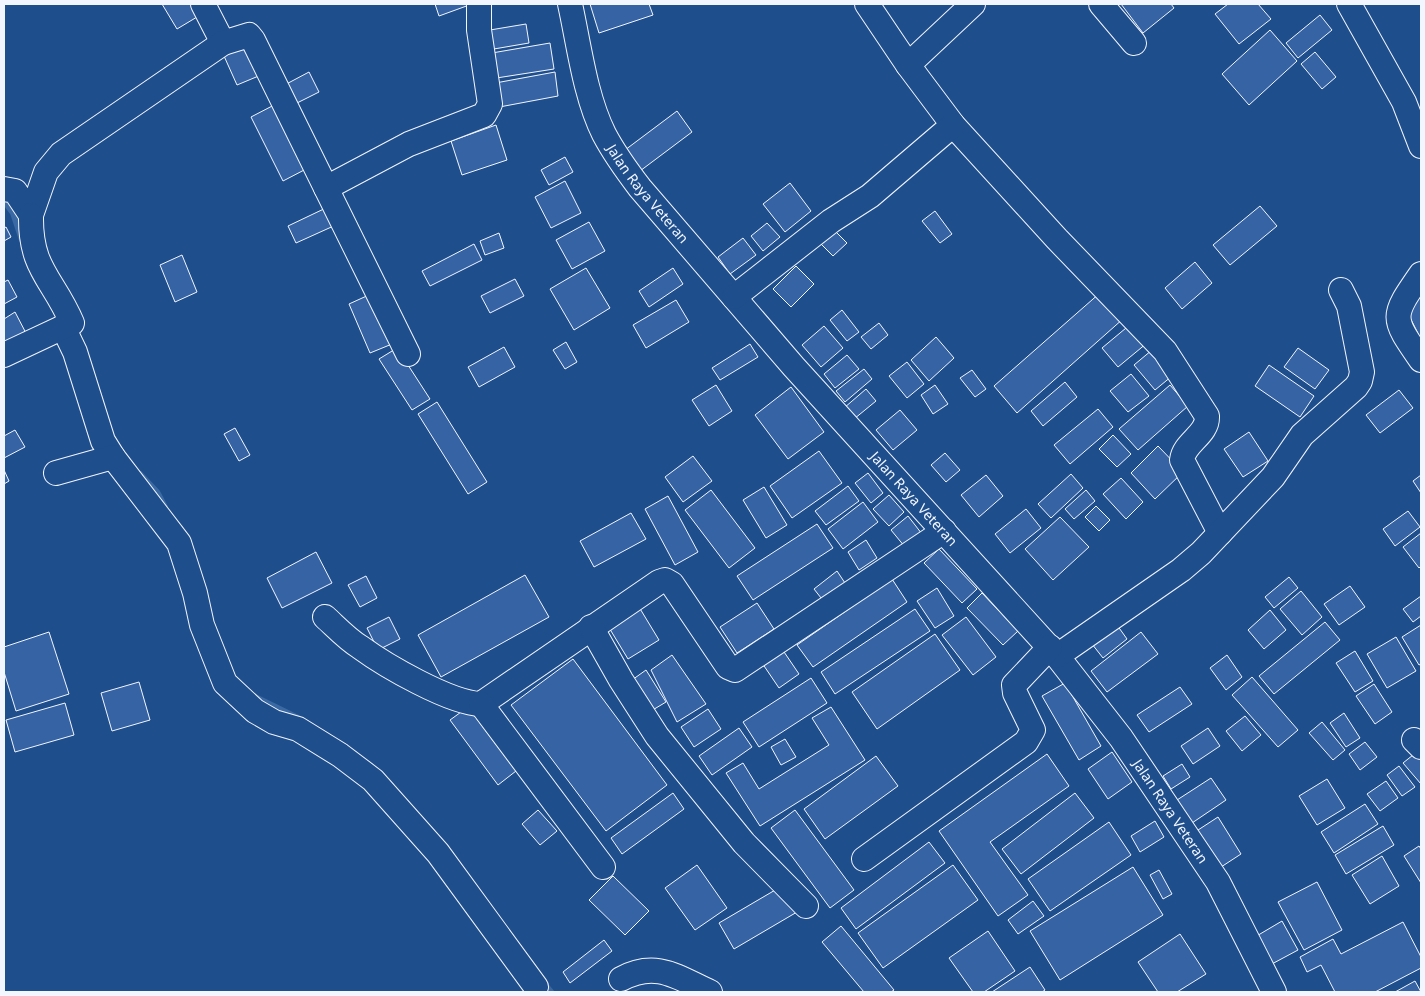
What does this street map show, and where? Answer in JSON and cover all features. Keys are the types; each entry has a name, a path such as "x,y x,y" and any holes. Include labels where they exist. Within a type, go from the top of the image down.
{"street":[{"path":"203,4 223,43"},
{"path":"326,188 409,144 484,115 490,104 479,30 479,4"},
{"name":"Jalan Raya Veteran","path":"570,4 593,105 608,140 640,188 734,297 1053,651 1121,738 1218,882 1274,992"},
{"path":"867,4 908,65 953,125 1057,239 1144,327 1165,351 1207,416 1205,428 1185,451 1182,460 1220,533"},
{"path":"908,65 974,4"},
{"path":"1101,4 1134,43"},
{"path":"1349,4 1404,102 1421,146"},
{"path":"408,354 251,37 246,35 223,43 61,154 46,172 31,214 31,238 36,257 67,326 104,441 111,457 179,543 195,593 202,625 225,683 255,711 274,722 298,729 340,756 372,780 438,853 536,987"},
{"path":"734,297 831,221 870,196 953,125"},
{"path":"4,189 15,191 31,214"},
{"path":"1421,274 1398,311 1398,322 1421,360"},
{"path":"864,859 1026,742 1033,730 1015,693 1014,685 1053,651 1181,570 1220,533 1273,477 1302,435 1360,381 1362,372 1349,306 1341,290"},
{"path":"4,355 67,326"},
{"path":"64,470 111,457"},
{"path":"325,617 359,647 383,662 461,702 481,704 591,627 659,582 666,580 672,584 728,667 735,670 944,531"},
{"path":"591,627 656,736 744,843 806,906"},
{"path":"481,704 603,867"},
{"path":"621,979 638,971 652,969 710,992"}],"building":[{"path":"162,4 196,4 202,14 177,29"},
{"path":"435,4 472,4 439,16"},
{"path":"590,4 649,4 653,15 599,33"},
{"path":"1121,4 1171,4 1174,8 1143,33"},
{"path":"1228,4 1258,4 1271,19 1239,44 1215,14"},
{"path":"1320,15 1332,30 1298,58 1286,43"},
{"path":"526,24 529,43 488,50 484,31"},
{"path":"1270,30 1297,61 1249,105 1222,74"},
{"path":"550,43 554,69 490,79 486,54"},
{"path":"248,45 261,75 237,85 224,56"},
{"path":"1315,52 1336,77 1322,89 1301,64"},
{"path":"309,72 319,92 287,108 277,89"},
{"path":"555,72 558,96 494,108 490,84"},
{"path":"276,104 308,168 283,181 251,117"},
{"path":"677,111 692,132 640,171 625,150"},
{"path":"496,125 507,160 462,175 451,141"},
{"path":"565,157 573,172 549,185 541,170"},
{"path":"565,181 581,213 551,228 535,197"},
{"path":"790,183 811,211 785,232 763,204"},
{"path":"330,206 338,224 296,243 288,226"},
{"path":"1260,206 1277,226 1230,265 1213,245"},
{"path":"935,211 952,234 940,243 922,221"},
{"path":"589,222 605,251 572,269 556,240"},
{"path":"767,223 780,237 763,251 751,236"},
{"path":"6,227 11,237 4,241 4,228"},
{"path":"834,230 847,243 833,256 820,243"},
{"path":"499,233 504,248 485,255 480,241"},
{"path":"743,238 756,255 730,274 718,257"},
{"path":"474,244 482,260 430,286 422,271"},
{"path":"182,255 197,292 175,302 160,265"},
{"path":"1195,262 1212,283 1182,309 1165,288"},
{"path":"796,266 814,284 791,307 773,289"},
{"path":"586,268 610,308 574,330 550,289"},
{"path":"673,268 683,284 649,307 639,291"},
{"path":"515,279 524,296 490,313 481,296"},
{"path":"8,280 17,297 4,304 4,282"},
{"path":"1101,292 1124,318 1017,413 994,386"},
{"path":"371,294 392,344 370,353 349,304"},
{"path":"1421,297 1421,339 1404,306"},
{"path":"676,300 689,322 646,348 633,325"},
{"path":"842,310 859,332 847,341 830,320"},
{"path":"15,312 28,337 8,348 4,340 4,319"},
{"path":"879,323 888,335 871,349 861,337"},
{"path":"1132,323 1147,343 1118,367 1102,348"},
{"path":"824,326 843,348 821,367 802,345"},
{"path":"936,337 954,358 929,381 911,360"},
{"path":"566,342 577,362 565,369 553,350"},
{"path":"750,344 758,357 720,380 712,368"},
{"path":"504,347 515,367 479,387 468,367"},
{"path":"397,348 430,399 412,410 379,359"},
{"path":"1298,348 1329,370 1315,389 1284,367"},
{"path":"1152,350 1172,376 1155,390 1134,365"},
{"path":"847,355 859,369 835,388 824,374"},
{"path":"907,362 924,384 907,398 889,376"},
{"path":"1269,365 1314,396 1300,417 1255,386"},
{"path":"864,369 872,379 845,402 836,391"},
{"path":"972,370 986,389 975,397 960,378"},
{"path":"1131,374 1149,396 1128,412 1110,391"},
{"path":"1065,382 1077,397 1043,426 1031,411"},
{"path":"716,385 732,411 709,426 692,400"},
{"path":"935,385 948,404 933,414 921,395"},
{"path":"1170,385 1188,406 1138,450 1119,429"},
{"path":"791,387 824,432 788,459 755,415"},
{"path":"866,389 876,401 854,419 844,408"},
{"path":"1399,390 1413,408 1380,433 1366,415"},
{"path":"437,402 487,482 468,494 418,414"},
{"path":"1098,409 1113,427 1070,464 1054,445"},
{"path":"900,410 917,430 893,450 876,430"},
{"path":"235,428 250,455 239,461 224,434"},
{"path":"15,430 25,447 4,458 4,436"},
{"path":"1249,432 1268,461 1243,477 1224,449"},
{"path":"1113,435 1131,454 1117,467 1099,449"},
{"path":"1158,446 1183,472 1155,499 1131,473"},
{"path":"819,451 842,483 792,518 770,486"},
{"path":"945,453 960,470 946,482 931,465"},
{"path":"693,456 712,481 683,502 665,477"},
{"path":"4,470 9,481 4,484"},
{"path":"868,473 883,493 871,503 855,483"},
{"path":"1071,474 1083,488 1051,518 1038,504"},
{"path":"986,475 1003,496 979,517 961,495"},
{"path":"1421,475 1421,493 1413,481"},
{"path":"1121,478 1143,502 1126,519 1103,494"},
{"path":"848,486 859,501 826,525 815,511"},
{"path":"764,487 787,525 766,538 743,500"},
{"path":"711,490 755,548 729,568 685,510"},
{"path":"1086,490 1095,501 1074,519 1065,509"},
{"path":"889,495 904,512 889,526 873,509"},
{"path":"668,496 698,552 675,565 645,509"},
{"path":"863,502 878,522 843,549 828,529"},
{"path":"1096,506 1110,520 1099,531 1085,517"},
{"path":"1026,509 1041,528 1010,553 995,534"},
{"path":"1408,511 1420,527 1395,546 1383,529"},
{"path":"631,513 646,539 594,567 580,541"},
{"path":"908,516 922,534 905,547 891,530"},
{"path":"1060,517 1089,547 1053,580 1025,549"},
{"path":"817,524 833,548 753,600 737,576"},
{"path":"1421,533 1421,566 1419,568 1403,547"},
{"path":"866,540 877,558 859,570 848,552"},
{"path":"939,549 977,589 962,603 924,563"},
{"path":"316,552 332,583 282,608 267,578"},
{"path":"837,571 847,586 825,603 814,589"},
{"path":"525,575 549,617 441,677 418,635"},
{"path":"366,576 377,598 360,607 348,585"},
{"path":"1289,577 1298,588 1274,608 1265,597"},
{"path":"892,579 907,602 813,667 797,645"},
{"path":"1350,586 1365,607 1339,625 1324,604"},
{"path":"937,588 954,616 935,628 917,601"},
{"path":"1301,591 1322,617 1302,635 1280,609"},
{"path":"982,593 1018,631 1003,645 967,608"},
{"path":"1421,596 1421,616 1413,622 1403,609"},
{"path":"757,603 774,629 737,653 720,627"},
{"path":"639,607 659,640 628,659 608,626"},
{"path":"915,609 930,631 835,694 821,672"},
{"path":"1270,610 1286,630 1264,649 1248,630"},
{"path":"389,617 400,639 378,650 367,628"},
{"path":"966,617 996,657 973,675 942,635"},
{"path":"1325,622 1340,640 1274,694 1259,676"},
{"path":"1117,625 1127,639 1103,658 1092,644"},
{"path":"1421,625 1421,664 1419,665 1402,637"},
{"path":"49,632 69,694 16,711 4,672 4,647"},
{"path":"1141,632 1158,654 1107,692 1091,671"},
{"path":"935,634 960,670 877,729 852,692"},
{"path":"1396,637 1416,671 1387,688 1367,654"},
{"path":"780,646 799,674 779,688 760,660"},
{"path":"1355,651 1373,681 1355,692 1336,663"},
{"path":"672,655 706,704 677,722 651,670"},
{"path":"1227,655 1242,677 1226,690 1210,668"},
{"path":"573,659 667,785 606,831 511,705"},
{"path":"646,670 666,702 651,711 632,680"},
{"path":"1252,677 1298,730 1278,747 1232,695"},
{"path":"811,678 827,703 759,747 743,722"},
{"path":"139,682 150,720 112,731 101,693"},
{"path":"1065,683 1101,746 1079,760 1042,696"},
{"path":"1374,684 1392,712 1375,724 1356,696"},
{"path":"1180,687 1192,704 1149,732 1137,715"},
{"path":"65,703 74,735 15,752 6,720"},
{"path":"468,707 516,771 498,785 450,720"},
{"path":"831,707 865,760 760,826 726,773 743,763 759,789 829,745 812,718"},
{"path":"708,709 721,729 694,747 681,727"},
{"path":"1344,713 1360,738 1346,747 1330,723"},
{"path":"1245,716 1261,735 1242,751 1226,731"},
{"path":"1322,722 1345,750 1333,760 1309,733"},
{"path":"739,728 752,747 712,775 699,756"},
{"path":"1208,728 1220,746 1193,764 1181,746"},
{"path":"785,739 796,757 781,765 771,747"},
{"path":"1365,742 1377,757 1360,770 1349,754"},
{"path":"1418,751 1421,755 1421,784 1403,763"},
{"path":"1112,752 1132,782 1108,799 1088,769"},
{"path":"1047,754 1069,786 990,842 1028,895 998,916 939,831"},
{"path":"876,756 898,786 825,839 804,809"},
{"path":"1182,764 1190,777 1171,789 1163,776"},
{"path":"1399,766 1415,787 1402,796 1387,775"},
{"path":"1211,778 1226,800 1192,823 1177,800"},
{"path":"1327,779 1345,808 1317,825 1299,796"},
{"path":"1386,781 1398,798 1380,811 1367,794"},
{"path":"673,793 684,809 622,854 611,838"},
{"path":"1075,793 1094,818 1021,874 1002,849"},
{"path":"1365,804 1378,824 1334,853 1321,832"},
{"path":"538,810 557,831 540,845 522,824"},
{"path":"795,810 854,890 830,908 771,828"},
{"path":"1218,817 1241,854 1218,869 1195,832"},
{"path":"1155,821 1164,837 1140,852 1131,836"},
{"path":"1109,822 1131,855 1050,911 1028,879"},
{"path":"1383,826 1394,845 1346,874 1335,855"},
{"path":"929,842 945,863 856,929 841,908"},
{"path":"1419,846 1421,849 1421,883 1404,856"},
{"path":"1382,856 1399,886 1370,904 1352,875"},
{"path":"697,865 727,908 695,930 665,888"},
{"path":"953,865 978,900 883,968 858,933"},
{"path":"1133,867 1163,915 1060,980 1030,931"},
{"path":"1159,870 1172,894 1163,899 1150,875"},
{"path":"613,876 649,911 625,935 589,900"},
{"path":"1317,882 1342,930 1304,950 1278,902"},
{"path":"782,886 797,912 734,949 719,923"},
{"path":"1033,901 1044,916 1018,934 1008,920"},
{"path":"1282,921 1298,950 1270,965 1255,937"},
{"path":"1403,922 1421,957 1421,968 1375,992 1335,992 1321,965 1307,972 1300,957 1333,939 1341,954"},
{"path":"841,926 894,990 891,992 864,992 822,942"},
{"path":"988,931 1015,971 984,992 973,992 949,958"},
{"path":"1180,934 1206,974 1177,992 1158,992 1138,962"},
{"path":"604,940 612,951 570,983 563,972"},
{"path":"1030,967 1045,990 1042,992 992,992"},
{"path":"1415,981 1421,992 1395,992"}],"waterway":[{"path":"4,201 13,213 22,240"},
{"path":"140,474 157,492 165,507"},
{"path":"253,696 298,718"},
{"path":"542,981 551,992"}]}
